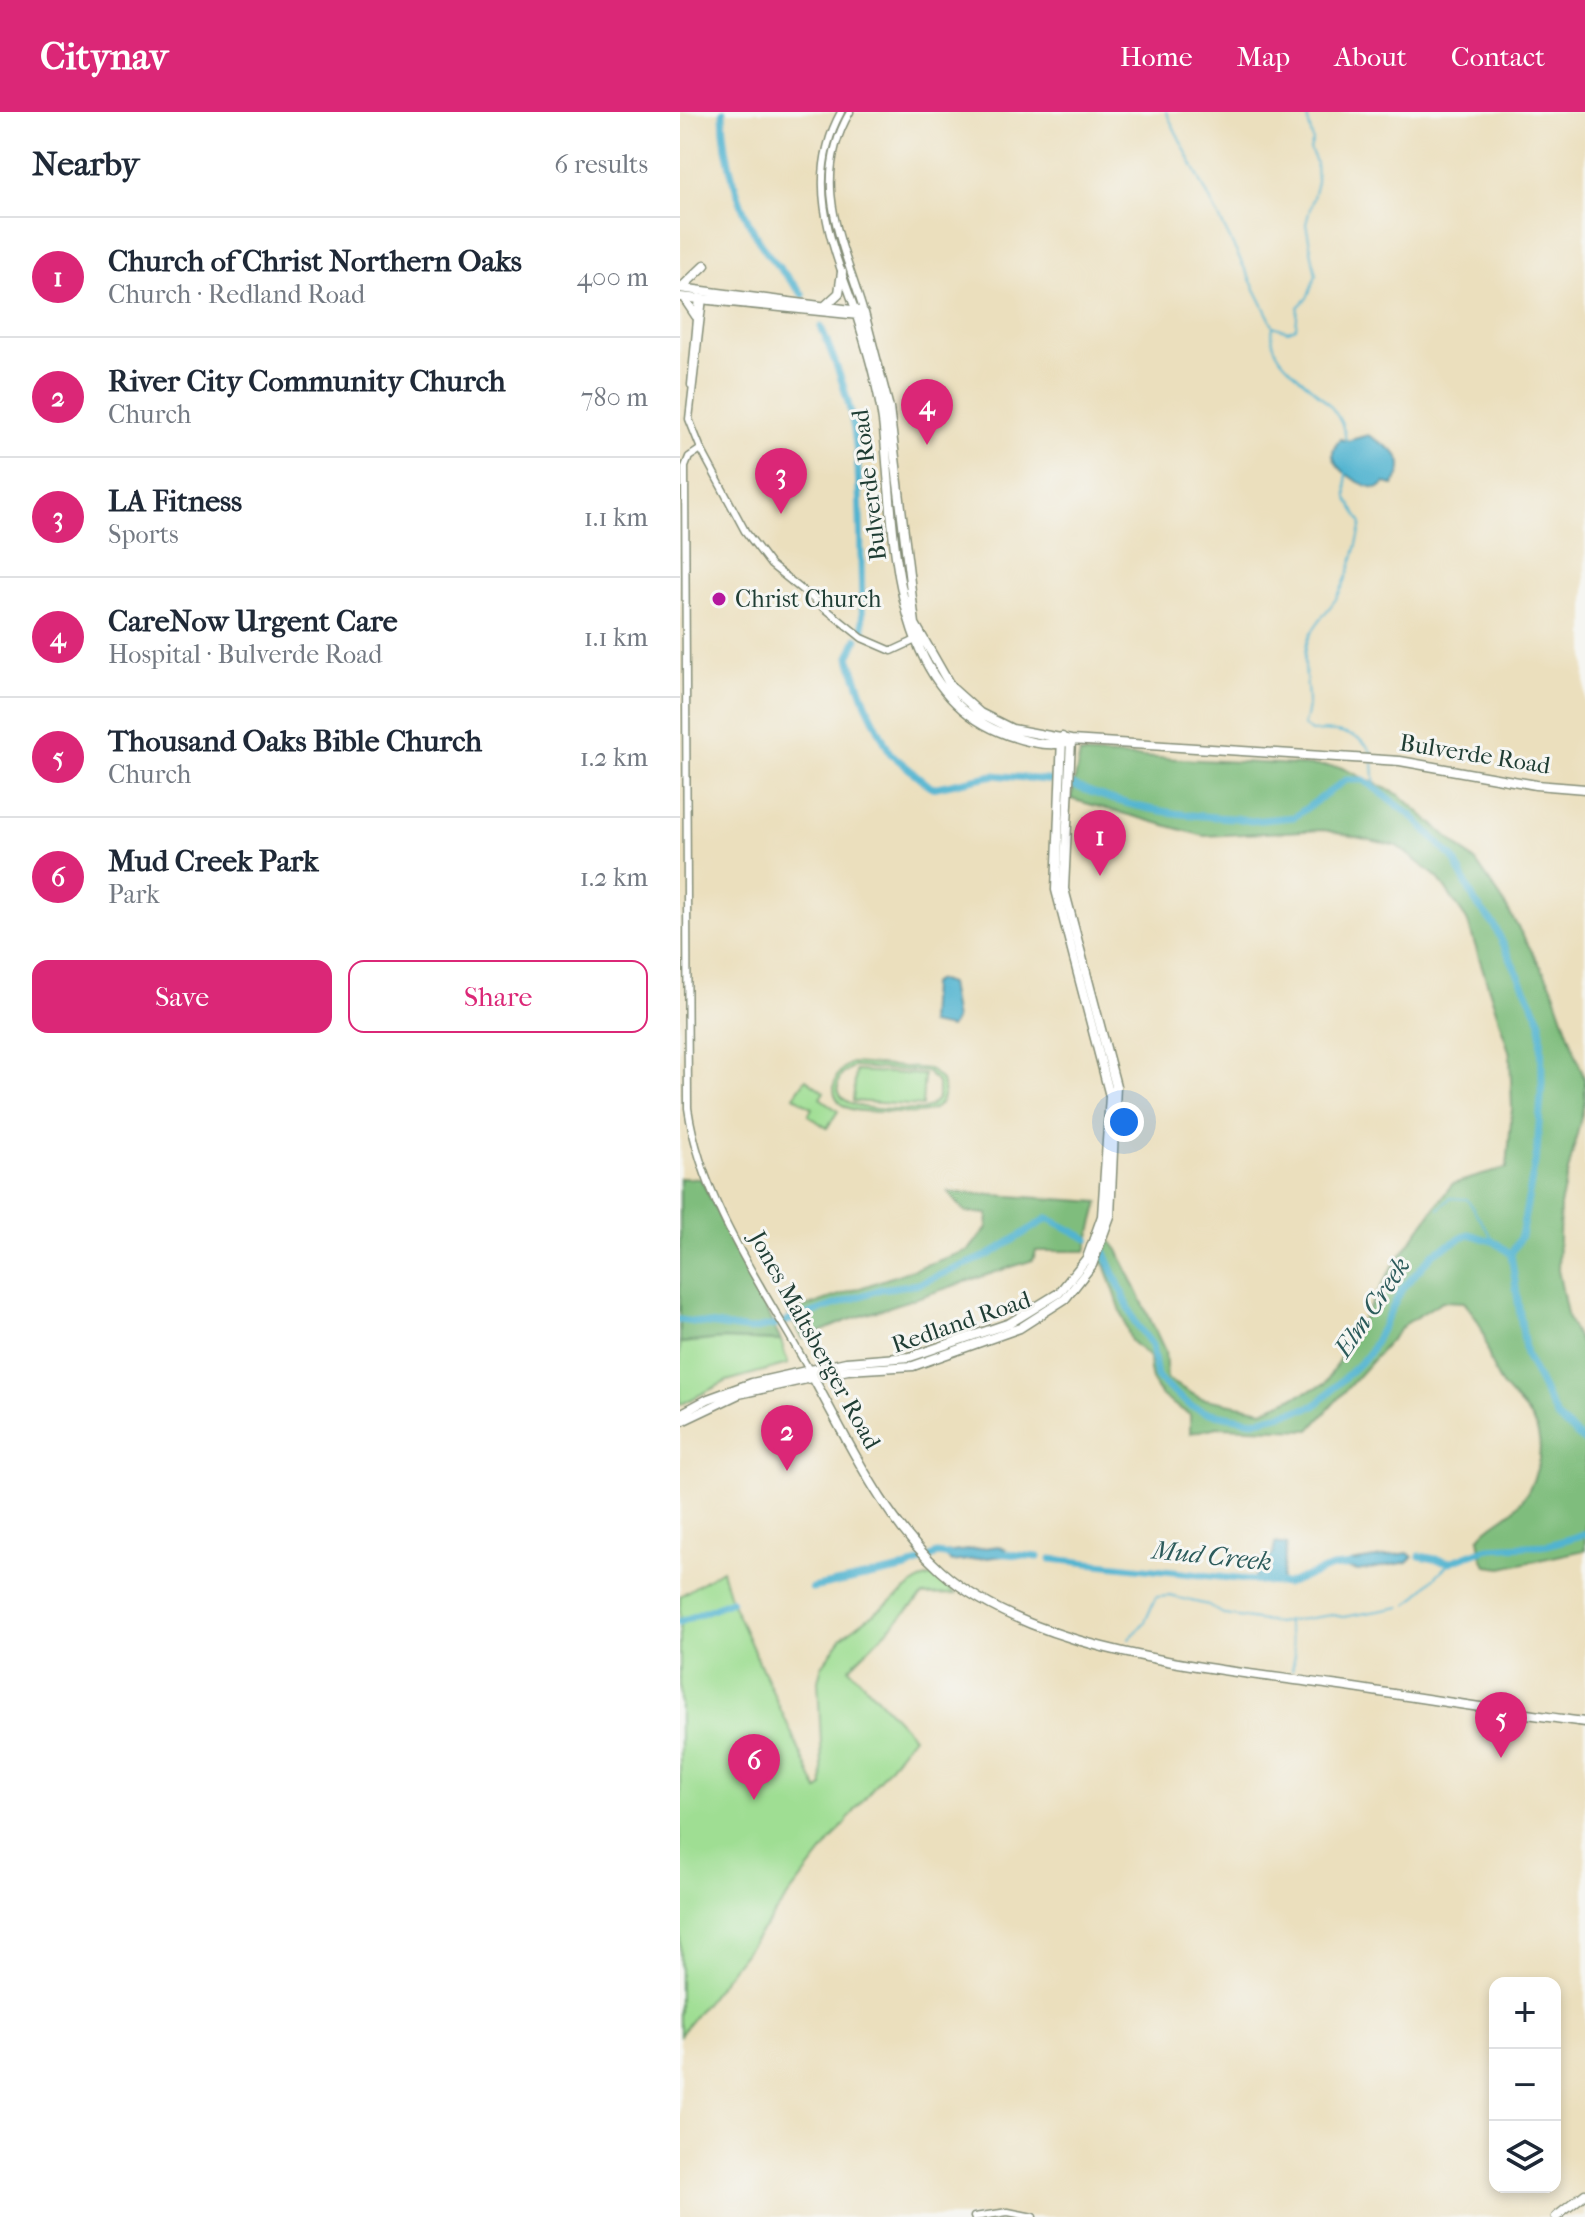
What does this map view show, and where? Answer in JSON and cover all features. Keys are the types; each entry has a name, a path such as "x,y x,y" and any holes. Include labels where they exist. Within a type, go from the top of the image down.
{"main road":[{"path":"681,293 705,265"},
{"path":"826,305 839,293 842,272"},
{"path":"681,293 837,313 859,313"},
{"path":"681,293 696,316"},
{"path":"701,296 826,305 859,313"},
{"path":"837,313 862,334"},
{"name":"Bulverde Road","path":"859,313 881,405 897,514"},
{"name":"Bulverde Road","path":"859,313 889,408 905,614 918,640 966,703 1012,729 1065,741 1400,761 1536,785 1585,789"},
{"name":"Redland Road","path":"680,1422 739,1394 857,1361 910,1357 1010,1323 1059,1293 1091,1251 1102,1218 1110,1096 1056,890 1065,741"},
{"name":"Redland Road","path":"680,1414 737,1388 811,1373"},
{"name":"Jones Maltsberger Road","path":"811,1373 887,1508 914,1544 941,1570 981,1600 1019,1620 1153,1657 1585,1722"},
{"path":"1556,2217 1585,2194"}],"street":[{"path":"841,112 830,133 822,174 827,225 859,313"},
{"path":"850,112 837,136 829,174 836,222 859,313"},
{"path":"827,225 836,222"},
{"path":"701,296 696,316 689,419 701,449 753,543 789,582 874,645 892,651 918,640"},
{"path":"691,386 701,296"},
{"name":"Jones Maltsberger Road","path":"701,449 689,457 685,467 688,1108 694,1146 706,1182 811,1373"},
{"path":"974,2217 1008,2212 1033,2217"}],"green space":[{"path":"1080,754 1340,767 1400,795 1476,862 1501,898 1552,986 1585,1081 1585,1101 1560,1205 1558,1270 1568,1319 1585,1352 1585,1550 1502,1568 1487,1566 1482,1558 1479,1538 1512,1511 1527,1493 1537,1470 1540,1445 1530,1416 1498,1379 1483,1333 1464,1302 1442,1301 1404,1325 1310,1430 1218,1427 1190,1433 1190,1415 1155,1387 1149,1357 1131,1341 1105,1264 1100,1261 1110,1240 1118,1250 1165,1351 1167,1380 1200,1398 1263,1410 1325,1384 1393,1266 1452,1184 1507,1168 1512,1108 1510,1054 1467,920 1438,878 1397,846 1324,830 1204,836 1071,799"},
{"path":"852,1063 929,1069 942,1081 941,1103 926,1112 916,1113 850,1109 840,1102 834,1090 836,1078","holes":["853,1067 927,1072 938,1083 938,1098 922,1110 859,1106 848,1102 838,1086 842,1074"]},
{"path":"856,1071 924,1075 922,1106 853,1101"},
{"path":"806,1079 824,1092 820,1098 838,1111 827,1128 808,1115 812,1108 794,1096"},
{"path":"680,1178 701,1179 781,1341 722,1339 680,1343"},
{"path":"948,1192 1099,1202 1086,1251 1036,1251 1033,1260 846,1321 803,1339 788,1313 969,1250 987,1228 988,1214 965,1212"},
{"path":"722,1339 781,1341 788,1364 727,1381 680,1405 680,1343"},
{"path":"722,1570 731,1601 818,1791 823,1786 818,1680 822,1666 842,1637 920,1580 934,1576 956,1594 923,1595 849,1668 913,1736 680,2035 680,1596"}],"water":[{"path":"1368,435 1390,449 1400,460 1399,475 1393,485 1385,483 1379,488 1366,485 1345,473 1333,456 1340,439 1347,441"},
{"path":"937,980 949,984 955,1020 950,1028 929,1024 931,984"},
{"path":"1275,1543 1287,1545 1281,1582 1255,1578 1257,1560 1263,1561 1273,1555"},
{"path":"999,1546 1006,1550 1004,1556 951,1562 944,1553"},
{"path":"1408,1553 1413,1557 1408,1562 1358,1571 1346,1568 1350,1562"}],"waterway":[{"path":"723,112 726,148 741,204 767,253 803,295"},
{"path":"1166,112 1273,325"},
{"path":"1306,112 1313,141 1310,149 1316,162 1317,182 1306,224 1316,275 1307,298 1298,307 1296,328 1288,331 1273,326 1273,343 1291,370 1332,408 1342,423 1346,442"},
{"path":"821,327 843,385 854,430 863,630"},
{"path":"1346,472 1347,498 1362,523 1341,590 1308,640 1305,651 1308,704 1303,725 1311,732 1337,732 1354,737 1362,741 1372,754"},
{"path":"857,639 849,657 866,704 890,753 932,788 994,775 1056,781"},
{"path":"1373,763 1375,789"},
{"path":"1235,818 1251,821 1294,817 1346,780 1364,780 1412,816 1454,859 1475,902 1494,925 1541,1021 1542,1082 1537,1152 1521,1236 1511,1254"},
{"path":"1070,784 1150,809 1232,818"},
{"path":"1439,1209 1450,1198 1467,1199 1495,1242"},
{"name":"Elm Creek","path":"680,1320 750,1330 776,1325 881,1289 918,1284 989,1255 1048,1218 1088,1239"},
{"name":"Elm Creek","path":"1105,1253 1135,1322 1152,1345 1157,1377 1163,1384 1191,1406 1205,1412 1253,1421 1315,1406 1368,1355 1402,1289 1434,1253 1469,1234 1495,1242 1511,1254 1526,1355 1557,1418 1585,1442"},
{"name":"Mud Creek","path":"1420,1556 1450,1562 1488,1548 1548,1545 1585,1534"},
{"name":"Mud Creek","path":"997,1553 1038,1557"},
{"name":"Mud Creek","path":"812,1588 907,1568 937,1554 953,1556"},
{"name":"Mud Creek","path":"1051,1559 1286,1584 1332,1567 1352,1565"},
{"path":"1408,1605 1450,1562"},
{"path":"1129,1639 1145,1622 1156,1597 1170,1596 1208,1605 1225,1615 1276,1623 1332,1615 1343,1617 1401,1607"},
{"name":"Mud Creek","path":"680,1622 731,1601"},
{"path":"1286,1621 1295,1655 1292,1670"}],"place":[{"name":"CareNow Urgent Care","path":"927,445"},
{"name":"LA Fitness","path":"781,514"},
{"name":"Christ Church","path":"719,599"},
{"name":"Church of Christ Northern Oaks","path":"1100,876"},
{"name":"River City Community Church","path":"787,1471"},
{"name":"Thousand Oaks Bible Church","path":"1501,1758"},
{"name":"Mud Creek Park","path":"754,1800"}]}
